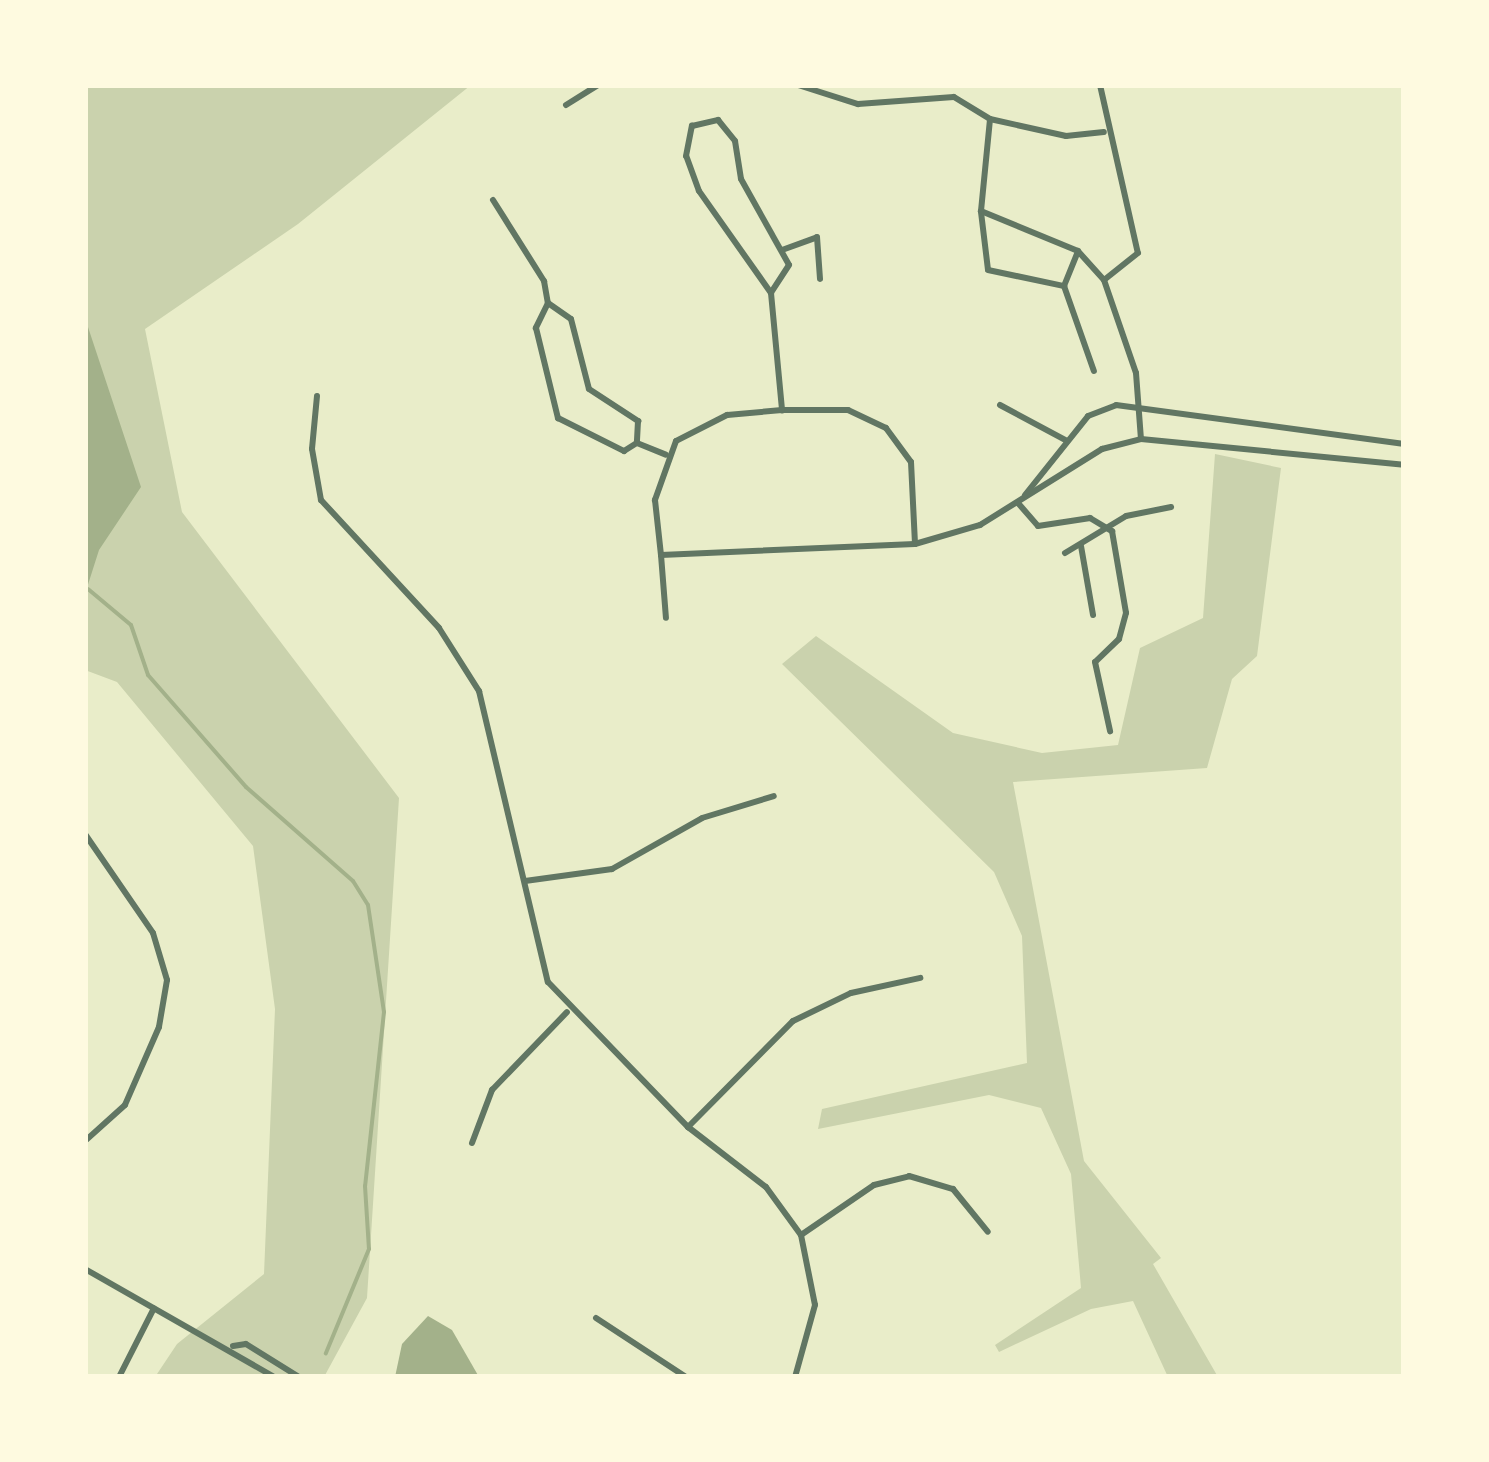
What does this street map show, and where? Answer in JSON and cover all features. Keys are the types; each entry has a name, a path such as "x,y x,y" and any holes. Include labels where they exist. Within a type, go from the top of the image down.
{"street":[{"path":"566,106 598,85"},
{"path":"798,85 858,104 954,98 990,118 1066,136 1104,132"},
{"path":"1100,85 1104,132 1138,253 1104,280"},
{"path":"990,118 981,211 988,270 1064,286"},
{"path":"771,293 789,266 741,179 734,141 718,120 692,126 686,156 699,190 771,293 782,410"},
{"path":"494,200 548,303 571,318 589,389 638,421 637,442"},
{"path":"981,211 1078,251 1104,280 1138,405 1141,439"},
{"path":"782,250 817,237 820,279"},
{"path":"1078,251 1064,286 1094,371"},
{"path":"548,303 536,328 558,418 624,451 637,442"},
{"path":"318,396 312,449 321,500 465,662 487,714 548,982 567,1012 688,1127 766,1187 801,1234 815,1305 795,1377"},
{"path":"1000,405 1066,442"},
{"path":"1018,504 1088,416 1138,405 1230,427 1404,444"},
{"path":"666,618 656,500 666,455 699,424 782,410 848,410 886,428 911,462 915,544"},
{"path":"661,555 915,544 1018,504 1102,449 1141,439 1404,465"},
{"path":"637,442 666,455"},
{"path":"1018,504 1038,526 1090,518 1112,532 1126,612 1120,639 1095,662 1110,731"},
{"path":"1065,553 1112,532 1126,516 1170,507"},
{"path":"1081,546 1093,615"},
{"path":"525,881 612,869 702,818 774,796"},
{"path":"85,834 153,933 167,980 159,1027 126,1105 85,1141"},
{"path":"688,1127 793,1022 851,992 920,978"},
{"path":"472,1143 492,1090 567,1012"},
{"path":"801,1234 874,1185 910,1176 953,1189 988,1232"},
{"path":"85,1269 232,1346 274,1377"},
{"path":"119,1377 154,1308"},
{"path":"596,1318 686,1377"},
{"path":"232,1346 246,1344 299,1377"}],"shaded area":[{"path":"85,85 471,85 298,224 145,329 182,512 399,798 367,1298 324,1377 155,1377 177,1344 264,1274 275,1009 253,846 117,682 85,670"},
{"path":"85,318 141,487 99,550 85,594"},
{"path":"1215,454 1281,468 1257,656 1232,679 1207,768 1013,782 1084,1161 1161,1258 1153,1264 1218,1377 1168,1377 1133,1301 1091,1309 999,1352 995,1345 1081,1288 1071,1174 1041,1108 989,1095 818,1129 822,1109 1027,1063 1022,936 994,872 782,664 816,636 953,733 1042,753 1118,745 1140,648 1203,618"},
{"path":"428,1316 452,1330 479,1377 395,1377 402,1344"}],"waterway":[{"path":"88,589 131,625 148,675 246,787 353,881 368,905 384,1012 365,1186 369,1249 326,1353"}]}
